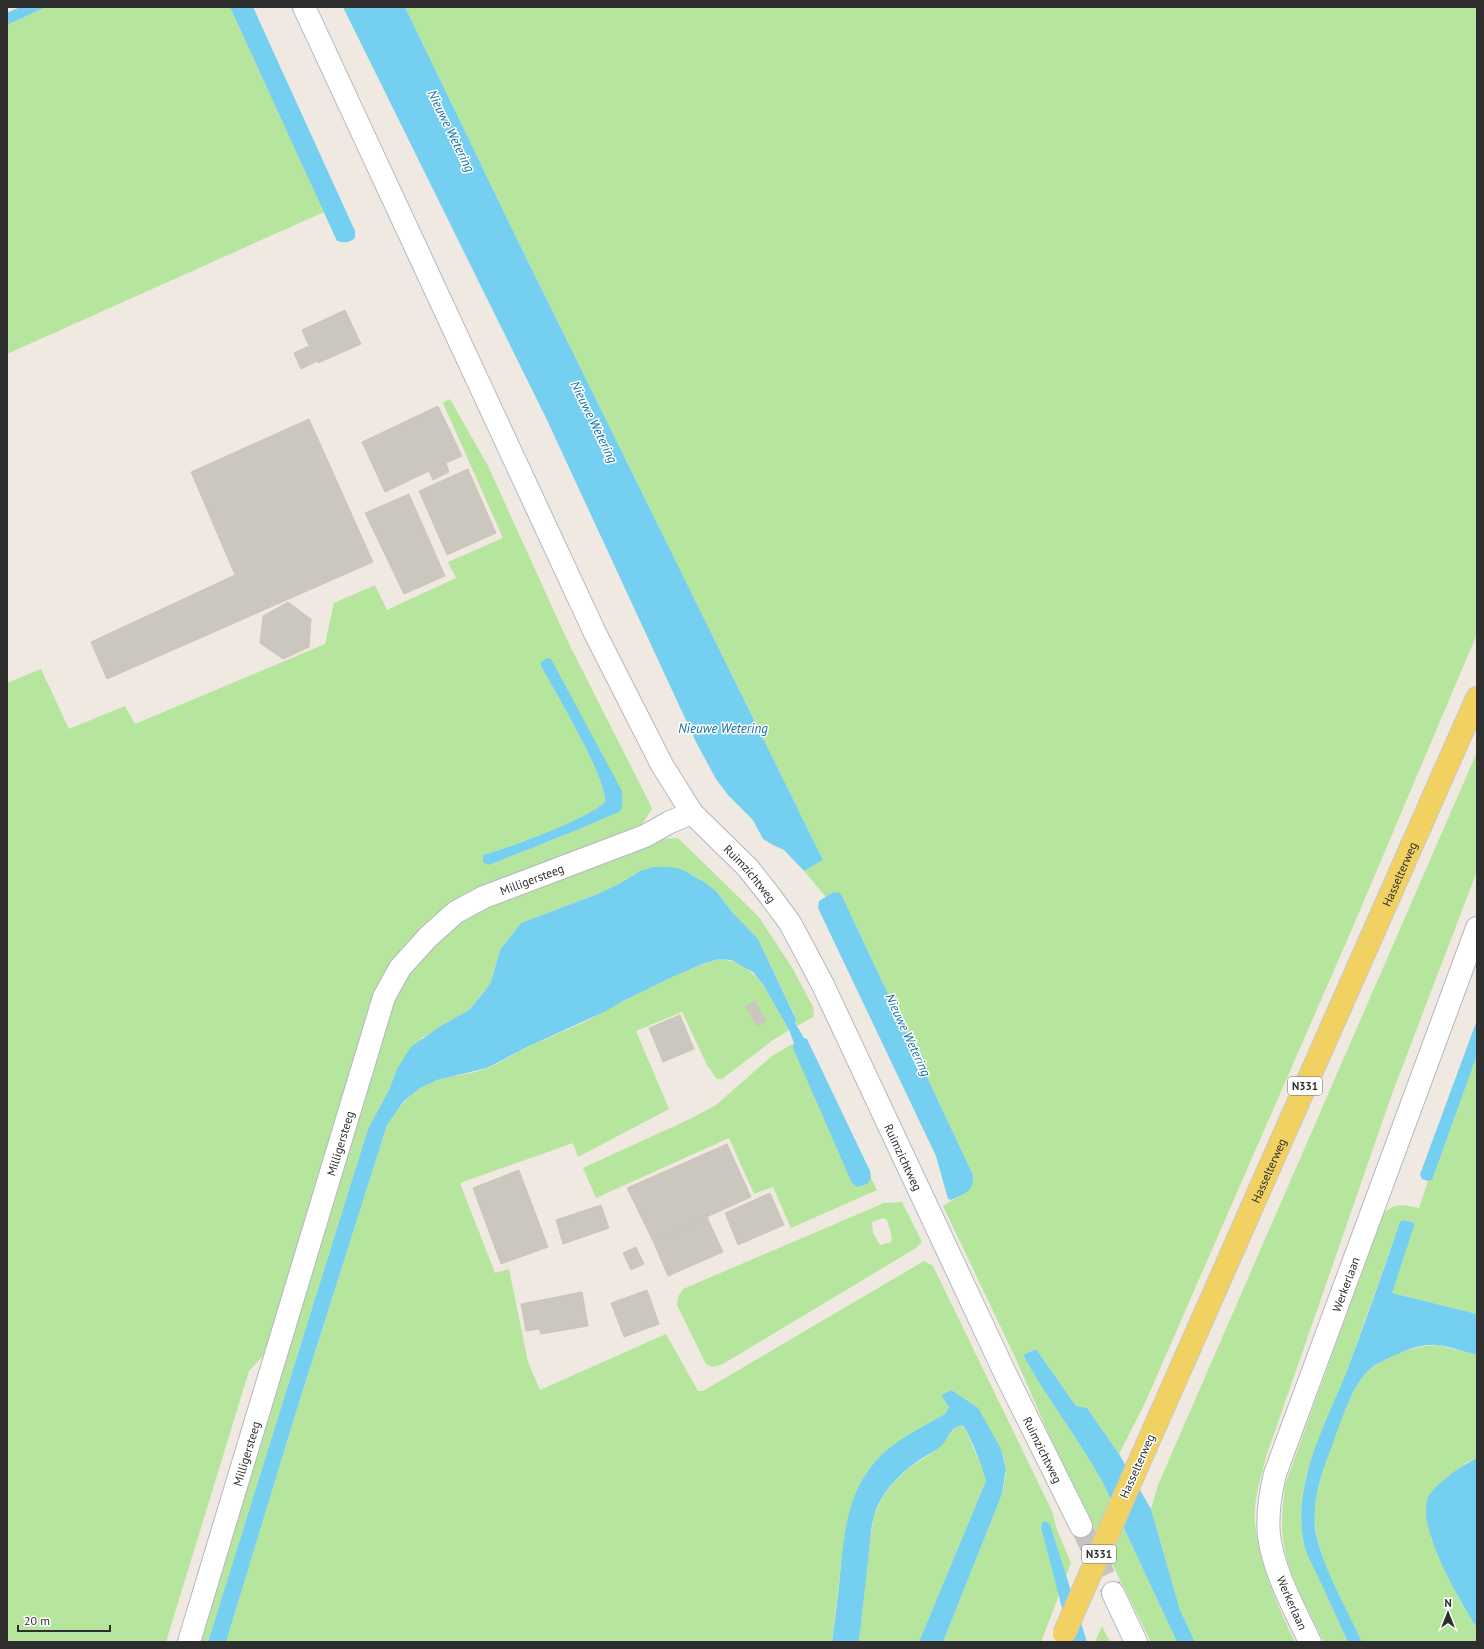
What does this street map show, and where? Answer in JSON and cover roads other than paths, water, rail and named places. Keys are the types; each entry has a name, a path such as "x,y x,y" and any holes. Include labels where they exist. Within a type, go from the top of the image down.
{"main road":[{"name":"Hasselterweg","path":"1063,1638 1477,698"}],"street":[{"path":"304,7 595,633 662,765 692,813"},
{"name":"Ruimzichtweg","path":"692,813 748,868 790,923 823,985 1005,1373 1081,1526"},
{"name":"Milligersteeg","path":"189,1642 384,997 400,968 428,937 451,917 484,897 645,836 670,822 692,813"},
{"name":"Werkerlaan","path":"1310,1642 1279,1576 1273,1555 1269,1535 1269,1517 1270,1496 1275,1474 1477,928"},
{"path":"1113,1593 1136,1642"}],"water":[{"path":"20,7 46,7 7,25 7,13"},
{"path":"230,7 253,7 355,231 355,238 351,241 337,241"},
{"name":"Nieuwe Wetering","path":"343,7 405,7 514,233 823,860 804,871 784,850 763,839 753,820 728,795 716,779 697,744 547,420"},
{"path":"548,658 551,659 622,791 622,808 619,812 577,830 489,865 483,862 483,855 528,840 566,824 596,809 605,802 604,791 598,775 579,735 541,666 541,662"},
{"path":"653,867 681,869 704,882 716,891 733,913 758,939 796,1019 795,1023 804,1038 807,1039 870,1171 871,1178 867,1184 857,1187 852,1183 793,1048 794,1043 789,1030 764,986 753,972 731,960 718,959 700,965 623,1001 604,1012 527,1047 487,1068 437,1080 420,1088 404,1101 387,1125 297,1409 226,1642 208,1642 368,1129 389,1090 397,1069 411,1047 439,1027 469,1010 491,982 500,950 521,923 595,895 619,884 640,871"},
{"path":"839,892 973,1175 970,1189 964,1194 951,1200 948,1199 936,1156 818,908 819,901 832,893"},
{"path":"1477,1020 1477,1055 1432,1180 1428,1181 1422,1179 1420,1174"},
{"path":"1404,1220 1414,1223 1414,1226 1392,1293 1477,1314 1477,1355 1436,1345 1421,1346 1407,1350 1383,1361 1369,1370 1357,1385 1347,1405 1321,1476 1316,1497 1314,1518 1322,1556 1362,1642 1348,1642 1306,1549 1303,1539 1301,1517 1303,1495 1307,1473 1322,1430 1348,1368 1400,1222"},
{"path":"1036,1349 1076,1406 1087,1408 1119,1454 1151,1509 1180,1610 1195,1642 1177,1642 1103,1483 1023,1355"},
{"path":"951,1390 978,1408 1000,1447 1006,1469 1002,1494 943,1642 919,1642 986,1481 980,1461 969,1435 963,1426 953,1429 940,1447 908,1468 894,1482 882,1498 874,1516 872,1527 859,1642 832,1642 845,1530 852,1502 858,1488 874,1463 889,1448 945,1414 949,1407 942,1395"},
{"path":"1477,1458 1477,1628 1451,1584 1442,1564 1428,1527 1426,1511 1428,1498 1436,1487 1457,1470"},
{"path":"1045,1521 1050,1524 1087,1642 1071,1642 1041,1528 1042,1523"}],"tunnel":[{"path":"1081,1526 1113,1593"}]}
